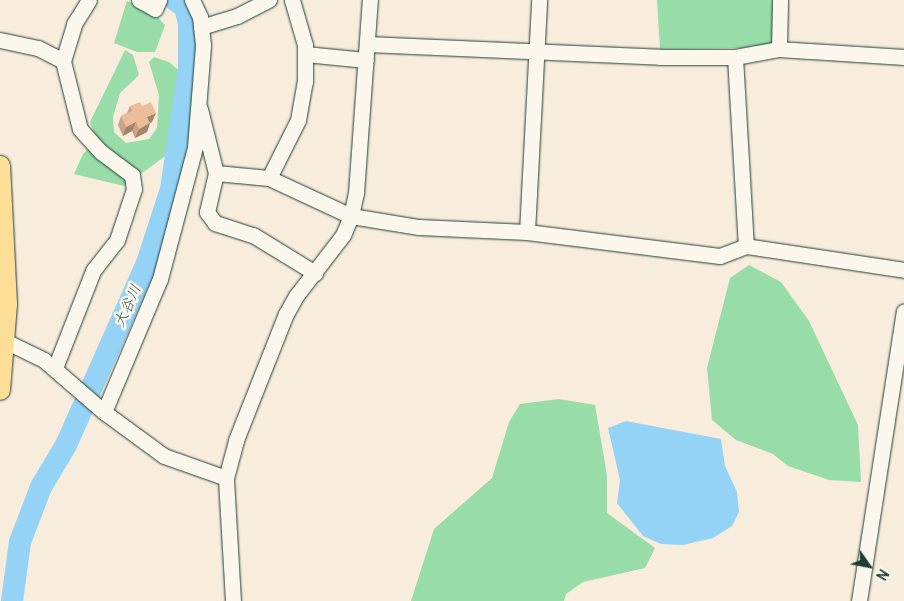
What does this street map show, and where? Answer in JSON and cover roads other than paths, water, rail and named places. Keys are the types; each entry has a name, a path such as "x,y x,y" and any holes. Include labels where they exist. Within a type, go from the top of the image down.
{"main road":[{"path":"0,165 8,304 0,390"}],"street":[{"path":"55,368 93,271 117,240 134,189 132,175 101,152 80,129 63,61 74,24 89,0"},
{"path":"139,0 155,9 157,2"},
{"path":"104,412 160,279 195,147 204,70 201,27 192,0"},
{"path":"201,27 237,16 269,0"},
{"path":"269,178 298,120 305,54 300,16 292,0"},
{"path":"233,601 226,478 236,440 286,314 296,296 343,235 351,216 356,193 370,0"},
{"path":"527,232 539,0"},
{"path":"779,49 780,0"},
{"path":"0,40 38,48 63,61"},
{"path":"367,44 536,52 736,57 779,49 904,57"},
{"path":"305,54 366,60"},
{"path":"736,57 746,246"},
{"path":"200,110 216,173 207,212 215,223 253,235 315,273"},
{"path":"216,173 269,178 351,216 419,227 527,232 720,256 746,246 904,270"},
{"path":"859,601 904,311"},
{"path":"5,341 55,368 104,412 164,456 226,478"}],"water":[{"path":"626,421 721,439 725,466 737,492 739,512 732,526 713,538 683,545 661,544 643,536 617,503 620,480 608,428"}],"waterway":[{"name":"大谷川","path":"12,601 20,542 41,487 66,445 147,263 171,189 189,69 189,24 185,7 175,0"}]}
